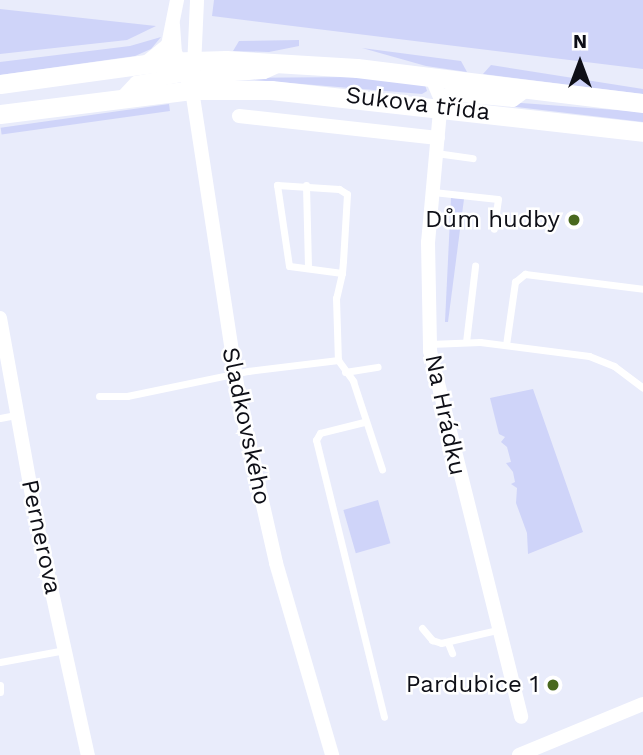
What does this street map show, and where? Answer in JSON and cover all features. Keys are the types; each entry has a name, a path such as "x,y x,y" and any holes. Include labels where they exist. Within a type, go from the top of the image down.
{"street":[{"path":"137,65 166,50 177,0"},
{"path":"189,72 197,0"},
{"path":"173,25 189,72"},
{"name":"Sukova třída","path":"189,72 195,81 205,76 264,72 286,62"},
{"name":"Sukova třída","path":"0,114 121,99 189,72 286,62 431,76 643,103"},
{"name":"Sukova třída","path":"5,84 137,65 282,90 441,106 643,132"},
{"name":"Sladkovského","path":"189,72 234,375 276,563 332,755"},
{"name":"Na Hrádku","path":"431,76 440,88 441,106 426,274 429,344 497,630 521,718"},
{"path":"441,106 443,97 451,93 513,100 529,88"},
{"name":"Sukova třída","path":"239,116 438,138"},
{"name":"Pernerova","path":"0,318 16,415 88,755"},
{"path":"519,755 643,704"}],"lane":[{"path":"436,153 472,158"},
{"path":"342,274 287,262 275,193 280,183 306,185 347,194 342,274 336,298 338,360 356,387 363,422 382,468"},
{"path":"306,185 308,268"},
{"path":"432,192 498,199 494,229"},
{"path":"466,342 475,266"},
{"path":"506,345 515,282 525,274 643,289"},
{"path":"429,344 466,342 506,345 601,360 643,387"},
{"path":"99,396 127,396 234,375 338,360"},
{"path":"345,372 378,367"},
{"path":"0,418 16,415"},
{"path":"363,422 320,433 316,440 384,718"},
{"path":"422,628 432,640 449,643 497,630"},
{"path":"449,643 452,653"},
{"path":"0,662 66,650"},
{"path":"0,685 0,692"}],"shaded area":[{"path":"214,0 643,0 643,69 212,16"},
{"path":"0,9 156,26 127,40 0,54"},
{"path":"161,37 151,49 135,56 0,75 0,62 130,46"},
{"path":"299,40 299,46 269,52 233,51 239,41"},
{"path":"362,48 461,61 467,72 426,66"},
{"path":"491,65 643,89 643,94 483,74"},
{"path":"358,77 425,85 427,91 422,94 231,78"},
{"path":"483,100 643,112 643,122 482,103"},
{"path":"169,104 170,111 2,135 1,128"},
{"path":"451,198 464,199 448,322 445,322"},
{"path":"533,389 583,532 528,554 527,533 516,503 517,488 511,484 515,482 513,472 506,463 511,462 507,447 501,442 505,437 499,434 490,398"},
{"path":"378,500 390,543 356,553 343,510"}],"place":[{"name":"Dům hudby","path":"574,220"},
{"name":"Pardubice 1","path":"553,685"}]}
